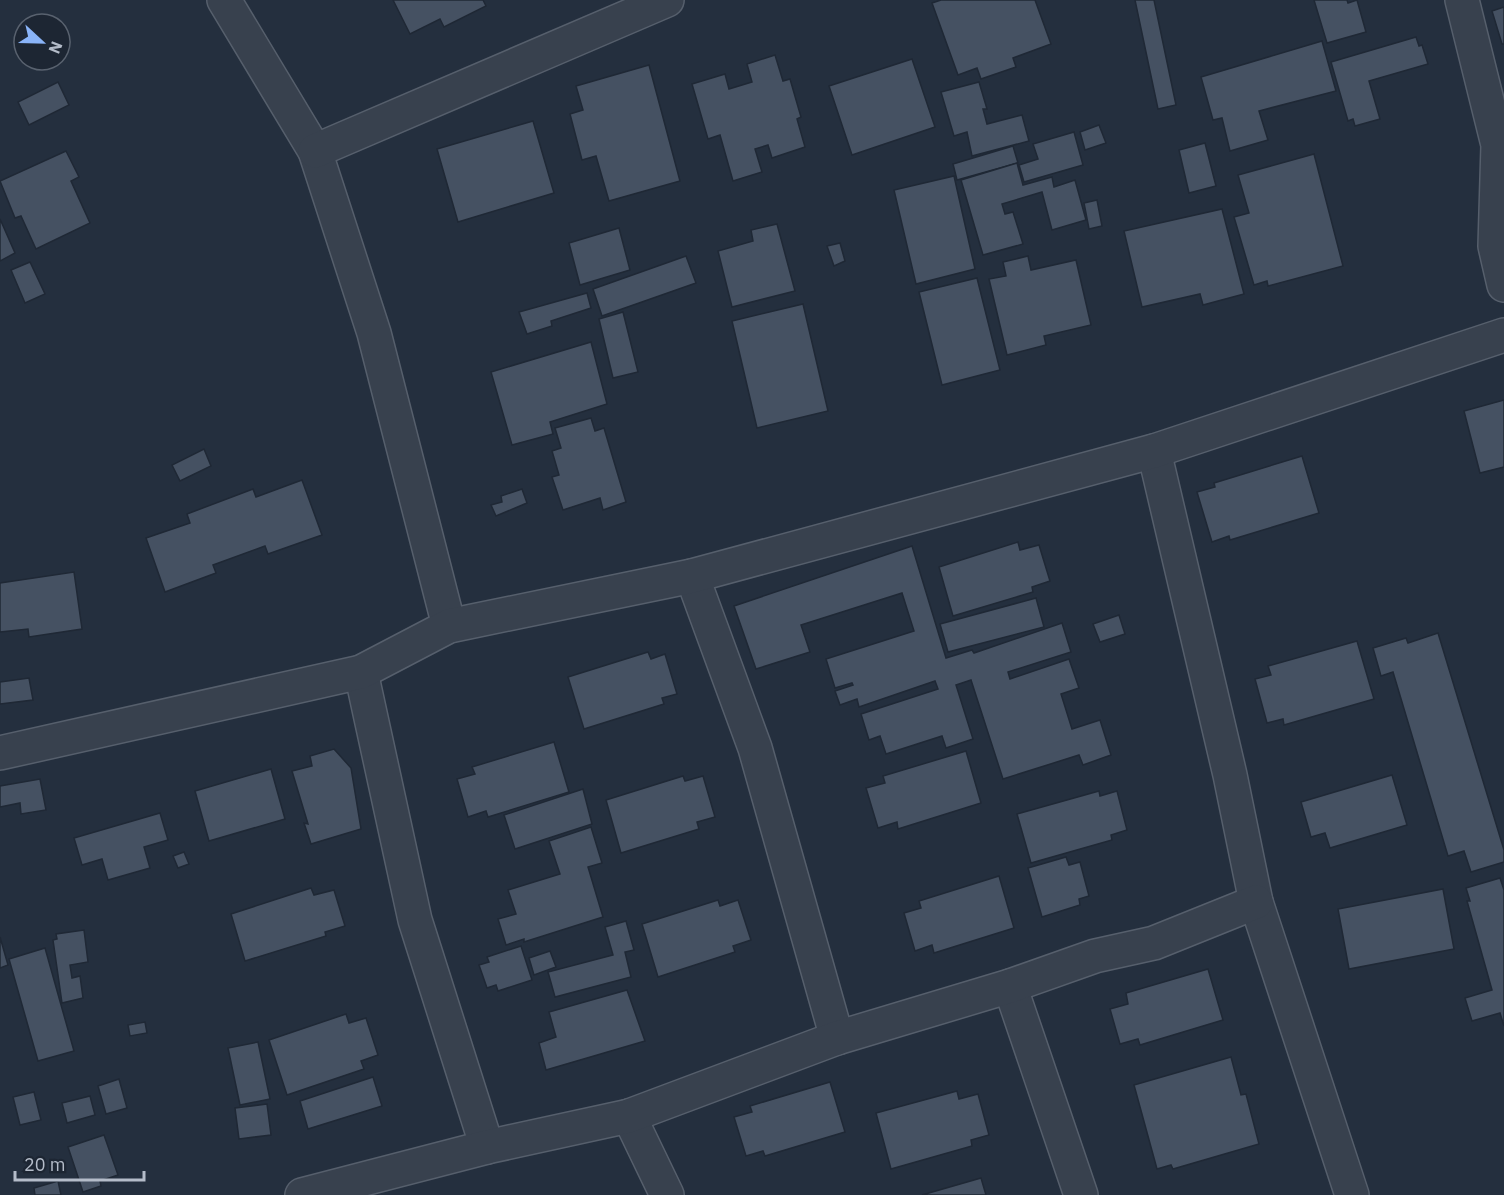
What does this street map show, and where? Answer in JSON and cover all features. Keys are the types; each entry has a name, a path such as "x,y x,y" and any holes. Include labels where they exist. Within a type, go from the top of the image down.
{"street":[{"path":"224,0 315,151 374,333 449,626"},
{"path":"315,151 667,0"},
{"path":"1462,0 1498,144 1495,246 1504,285"},
{"path":"0,753 362,672 449,626 692,576 1154,451 1504,335"},
{"path":"1154,451 1230,775 1256,902 1352,1195"},
{"path":"692,576 755,748 837,1038"},
{"path":"362,672 415,920 487,1147"},
{"path":"302,1195 487,1147 629,1116 837,1038 1010,986 1095,956 1154,943 1256,902"},
{"path":"1010,986 1081,1195"},
{"path":"629,1116 667,1195"}],"building":[{"path":"393,0 483,0 486,6 444,27 440,19 410,34"},
{"path":"941,0 1035,0 1051,44 1013,58 1016,67 981,79 977,68 958,75 932,3"},
{"path":"1135,0 1154,0 1176,105 1158,109"},
{"path":"1314,0 1347,0 1348,3 1357,0 1366,32 1327,43"},
{"path":"1504,7 1504,44 1502,44 1492,11"},
{"path":"1416,37 1419,46 1422,45 1428,64 1369,81 1380,119 1355,126 1353,119 1348,121 1331,62"},
{"path":"1322,41 1336,91 1259,111 1268,140 1230,151 1222,118 1213,120 1201,77"},
{"path":"775,55 783,81 790,79 801,117 797,119 805,147 772,158 768,145 755,149 762,172 733,181 720,135 708,139 692,84 725,74 729,89 752,82 747,64"},
{"path":"912,59 935,127 852,155 829,86"},
{"path":"649,65 680,181 609,201 596,156 582,160 570,114 583,110 576,86"},
{"path":"58,82 69,105 29,125 18,102"},
{"path":"979,82 987,109 983,109 987,124 1022,115 1029,141 972,156 967,132 954,136 941,92"},
{"path":"533,121 554,193 458,222 437,149"},
{"path":"1099,125 1106,143 1085,150 1080,132"},
{"path":"1074,132 1083,165 1024,182 1019,165 1038,159 1033,144"},
{"path":"1205,143 1216,186 1189,193 1179,150"},
{"path":"1013,146 1018,163 957,180 953,164"},
{"path":"66,151 79,177 71,181 90,223 36,249 21,216 15,218 0,181"},
{"path":"1314,154 1343,266 1268,286 1267,281 1254,285 1234,217 1249,213 1238,175"},
{"path":"1017,163 1023,185 1052,177 1054,187 1075,180 1086,220 1052,230 1042,192 1002,204 1005,214 1013,212 1023,244 983,255 961,180"},
{"path":"954,176 975,269 916,284 894,190"},
{"path":"1097,200 1102,226 1089,229 1084,203"},
{"path":"1222,209 1244,294 1203,305 1200,294 1142,307 1124,231"},
{"path":"0,219 15,253 0,261"},
{"path":"777,224 795,291 732,307 718,251 753,241 751,230"},
{"path":"619,228 630,270 580,285 569,243"},
{"path":"840,243 845,261 834,266 827,246"},
{"path":"686,256 696,283 602,316 593,289"},
{"path":"1028,256 1031,270 1076,260 1091,325 1044,336 1046,345 1007,355 989,279 1006,276 1003,262"},
{"path":"30,262 45,294 25,303 11,270"},
{"path":"977,278 1000,370 942,385 919,292"},
{"path":"587,293 591,308 551,321 552,326 527,334 519,312"},
{"path":"803,304 828,411 757,428 732,321"},
{"path":"623,312 638,372 613,378 599,319"},
{"path":"591,342 607,404 550,422 553,434 512,445 491,372"},
{"path":"1504,400 1504,467 1480,473 1464,411"},
{"path":"591,418 595,431 604,428 626,502 603,510 600,498 563,510 552,477 559,475 552,451 561,448 555,428"},
{"path":"204,449 211,466 180,481 172,465"},
{"path":"1302,456 1319,513 1230,540 1229,536 1212,542 1197,492 1215,487 1214,483"},
{"path":"302,480 322,535 268,554 265,546 213,565 216,573 165,592 146,538 190,523 187,514 253,489 256,497"},
{"path":"522,489 527,503 496,516 491,505 502,502 501,496"},
{"path":"1018,542 1020,550 1039,545 1050,581 1032,587 1033,592 953,616 939,567"},
{"path":"912,546 946,658 972,650 974,653 1062,623 1071,652 1008,672 1010,679 1069,659 1079,688 1061,694 1072,729 1100,720 1111,755 1083,765 1079,755 1003,779 971,680 956,685 973,739 946,748 942,736 886,754 880,736 869,740 861,714 938,689 935,681 859,707 857,699 840,705 835,691 853,685 852,683 835,688 826,659 914,631 902,593 801,625 810,652 756,669 734,606"},
{"path":"74,572 82,629 29,637 28,629 0,632 0,583"},
{"path":"1036,598 1044,627 948,652 940,624"},
{"path":"1119,615 1125,634 1100,642 1093,624"},
{"path":"1438,633 1504,850 1504,862 1471,872 1464,851 1448,856 1393,672 1381,676 1373,648 1406,638 1408,643"},
{"path":"1357,641 1374,699 1284,725 1283,719 1267,723 1255,679 1271,675 1268,666"},
{"path":"648,652 651,659 665,654 677,694 662,698 664,704 584,729 568,677"},
{"path":"29,678 33,700 0,704 0,682"},
{"path":"554,742 569,792 488,817 486,811 468,817 457,779 475,774 472,767"},
{"path":"334,749 351,768 361,829 311,844 304,823 308,824 292,771 312,766 310,756"},
{"path":"966,751 981,803 898,829 897,822 878,828 866,788 885,783 883,776"},
{"path":"271,769 285,819 209,841 195,791"},
{"path":"1392,775 1407,825 1330,848 1325,833 1311,837 1301,802"},
{"path":"683,776 685,781 703,776 715,817 697,822 699,829 621,853 606,800"},
{"path":"40,779 46,810 21,814 20,803 0,807 0,786"},
{"path":"583,789 592,824 515,849 504,815"},
{"path":"1099,791 1100,796 1117,791 1127,830 1111,835 1112,840 1031,863 1017,814"},
{"path":"160,813 168,840 144,847 150,868 108,880 102,859 82,865 74,838"},
{"path":"591,827 602,863 588,867 603,917 524,942 524,939 506,945 498,919 516,914 508,890 560,874 549,841"},
{"path":"184,852 189,864 178,868 173,856"},
{"path":"1066,857 1069,865 1080,862 1089,896 1079,899 1080,905 1042,917 1028,868"},
{"path":"999,876 1014,928 934,953 932,945 915,951 904,913 921,908 919,901"},
{"path":"1500,878 1504,890 1504,1026 1500,1013 1472,1021 1465,998 1492,990 1467,901 1470,901 1466,888"},
{"path":"311,888 314,895 334,890 345,926 325,932 326,936 245,961 231,914"},
{"path":"1443,889 1454,949 1349,969 1338,909"},
{"path":"718,900 720,906 738,900 751,940 733,946 735,952 658,977 642,924"},
{"path":"626,921 634,950 625,952 631,977 555,997 548,972 613,955 605,927"},
{"path":"84,930 88,962 70,965 72,978 80,976 83,998 62,1003 53,940 57,939 56,934"},
{"path":"0,937 8,965 0,968"},
{"path":"521,946 532,980 498,991 496,985 487,988 479,965 489,962 487,957"},
{"path":"45,948 74,1051 38,1061 9,959"},
{"path":"550,951 556,967 534,975 529,958"},
{"path":"1208,969 1223,1020 1140,1045 1138,1039 1120,1044 1110,1009 1128,1004 1126,993"},
{"path":"627,990 645,1041 546,1070 539,1043 556,1037 549,1012"},
{"path":"346,1014 349,1023 366,1018 378,1055 361,1061 364,1069 287,1095 269,1040"},
{"path":"145,1022 147,1033 130,1036 128,1025"},
{"path":"258,1042 270,1099 240,1105 228,1048"},
{"path":"1231,1057 1241,1095 1246,1094 1259,1144 1173,1169 1171,1165 1157,1169 1134,1085"},
{"path":"373,1077 382,1106 308,1129 300,1101"},
{"path":"119,1079 127,1108 106,1114 98,1086"},
{"path":"830,1082 845,1132 765,1156 763,1151 746,1156 734,1117 752,1112 750,1106"},
{"path":"957,1091 959,1099 978,1094 989,1135 971,1140 972,1146 891,1169 876,1113"},
{"path":"34,1092 41,1120 20,1125 13,1097"},
{"path":"90,1096 95,1115 67,1123 62,1103"},
{"path":"267,1104 271,1135 239,1139 235,1108"},
{"path":"104,1135 118,1175 100,1181 101,1186 83,1192 68,1147"},
{"path":"981,1178 986,1195 922,1195"},
{"path":"58,1181 61,1195 35,1195 34,1188"}]}
